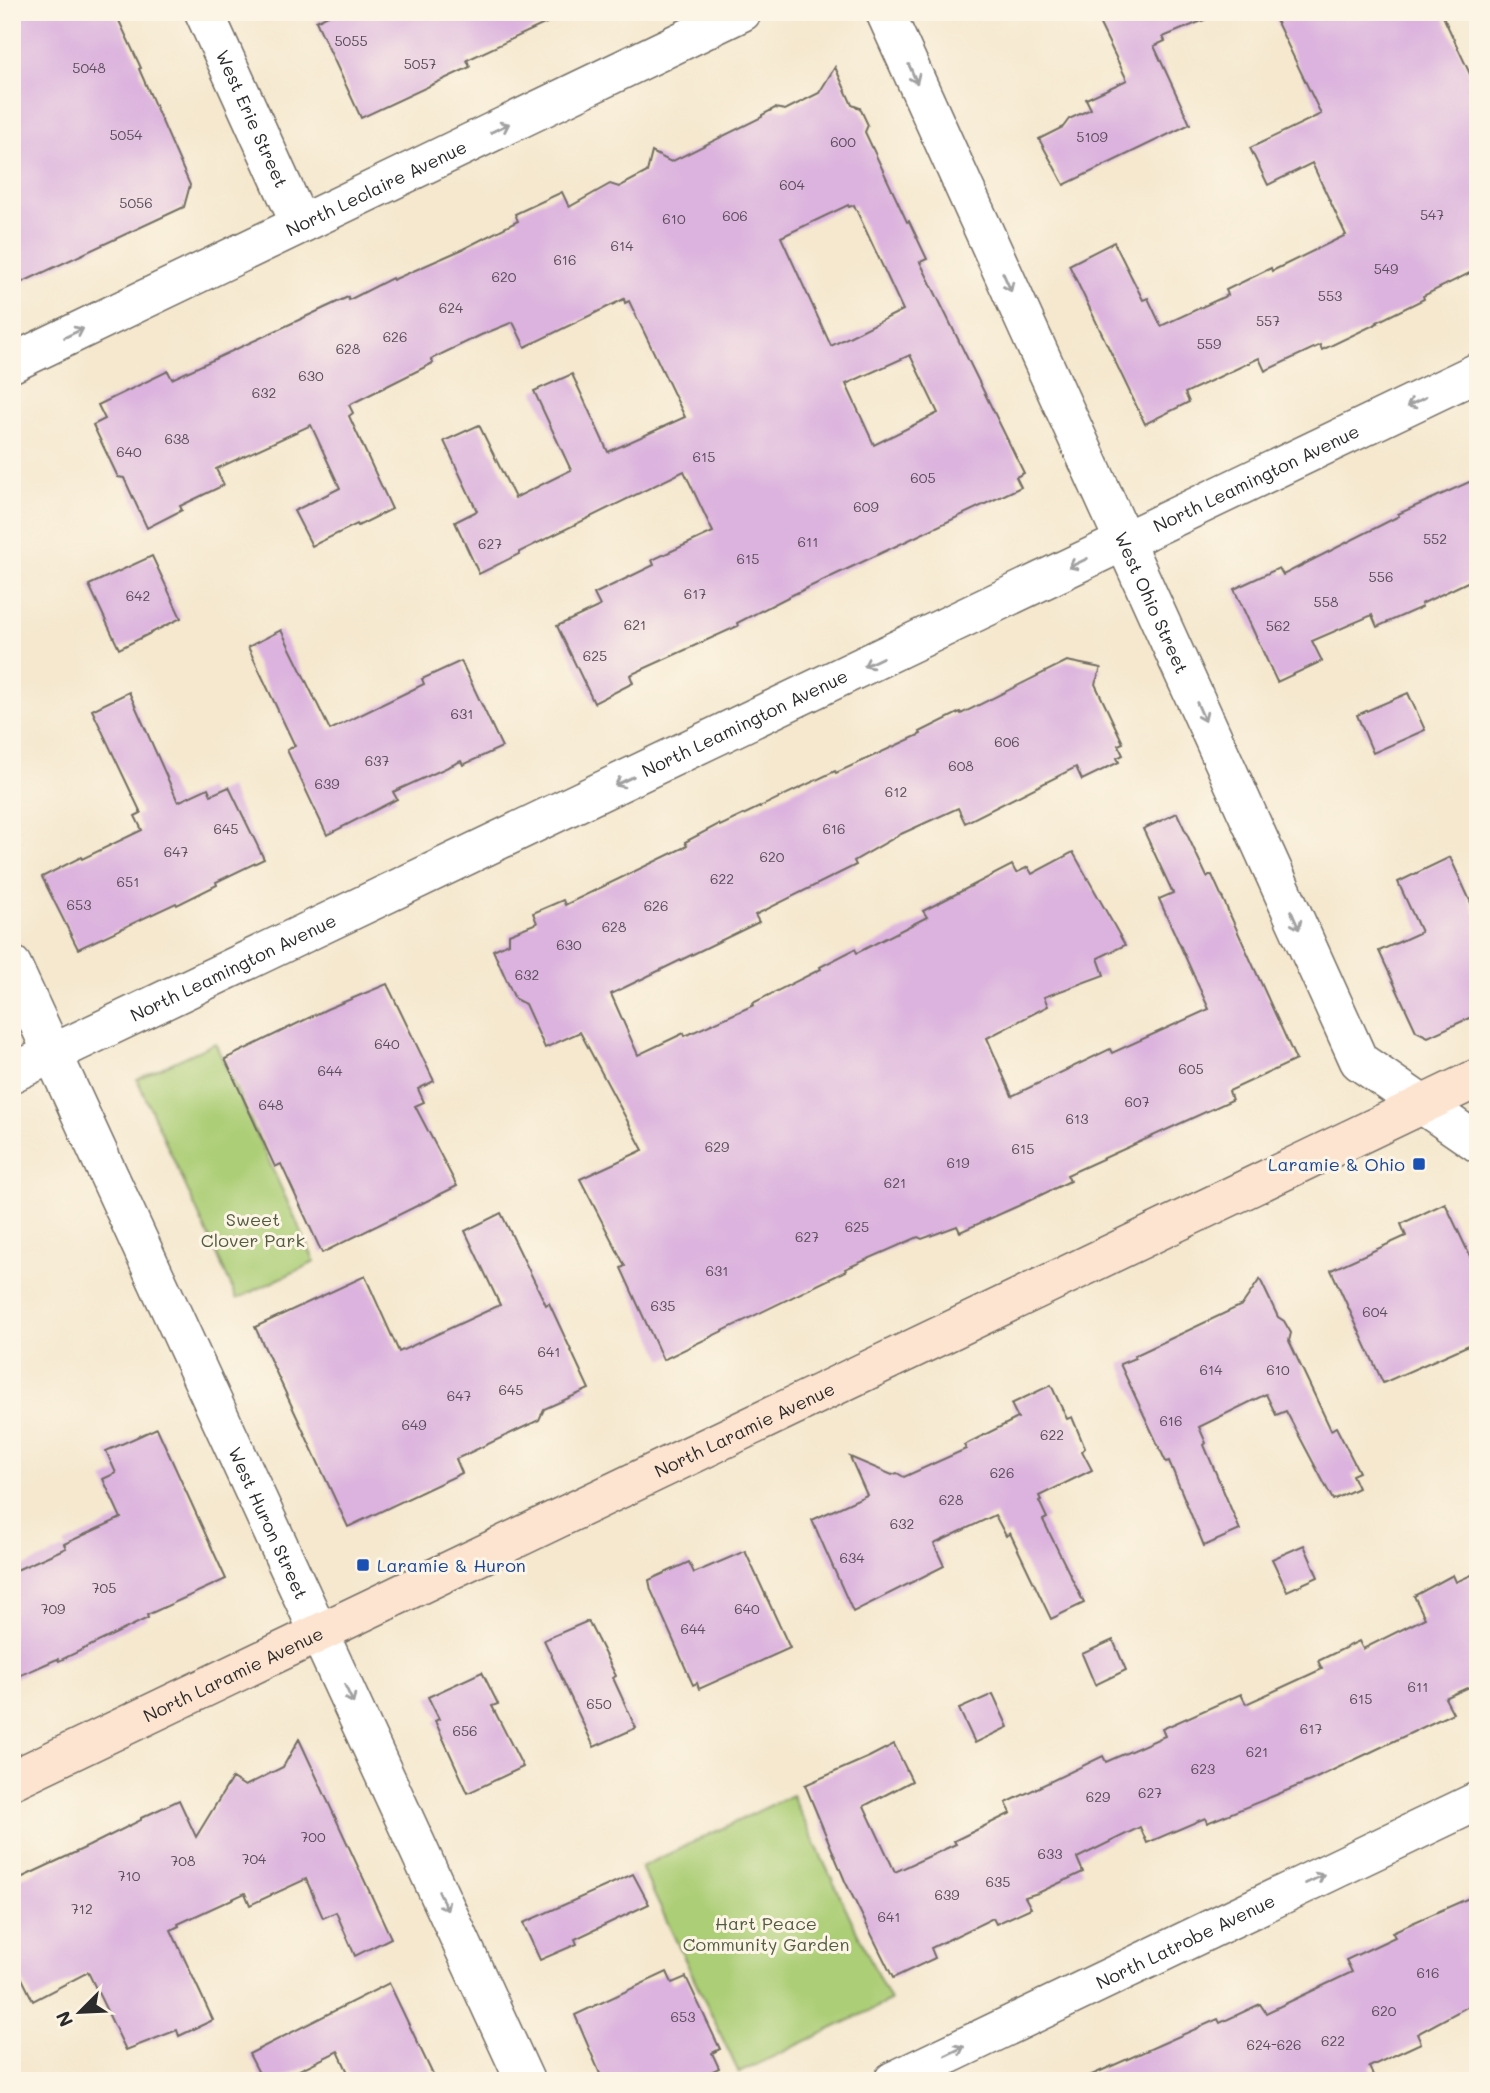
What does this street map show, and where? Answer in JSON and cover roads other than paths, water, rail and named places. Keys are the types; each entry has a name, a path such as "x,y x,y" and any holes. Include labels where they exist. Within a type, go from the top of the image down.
{"street":[{"name":"West Erie Street","path":"204,12 300,224"},
{"name":"North Leclaire Avenue","path":"12,363 741,12"},
{"name":"West Ohio Street","path":"885,12 1359,1061 1478,1143"},
{"name":"North Leamington Avenue","path":"12,1073 1478,372"},
{"name":"West Huron Street","path":"12,965 525,2081"},
{"name":"North Laramie Avenue","path":"12,1780 1478,1078"},
{"name":"North Latrobe Avenue","path":"893,2081 1478,1801"}],"place":[{"name":"Laramie & Ohio","path":"1419,1164"},
{"name":"Laramie & Huron","path":"363,1565"}],"park label":[{"name":"Sweet Clover Park","path":"253,1229"},
{"name":"Hart Peace Community Garden","path":"766,1933"}]}
